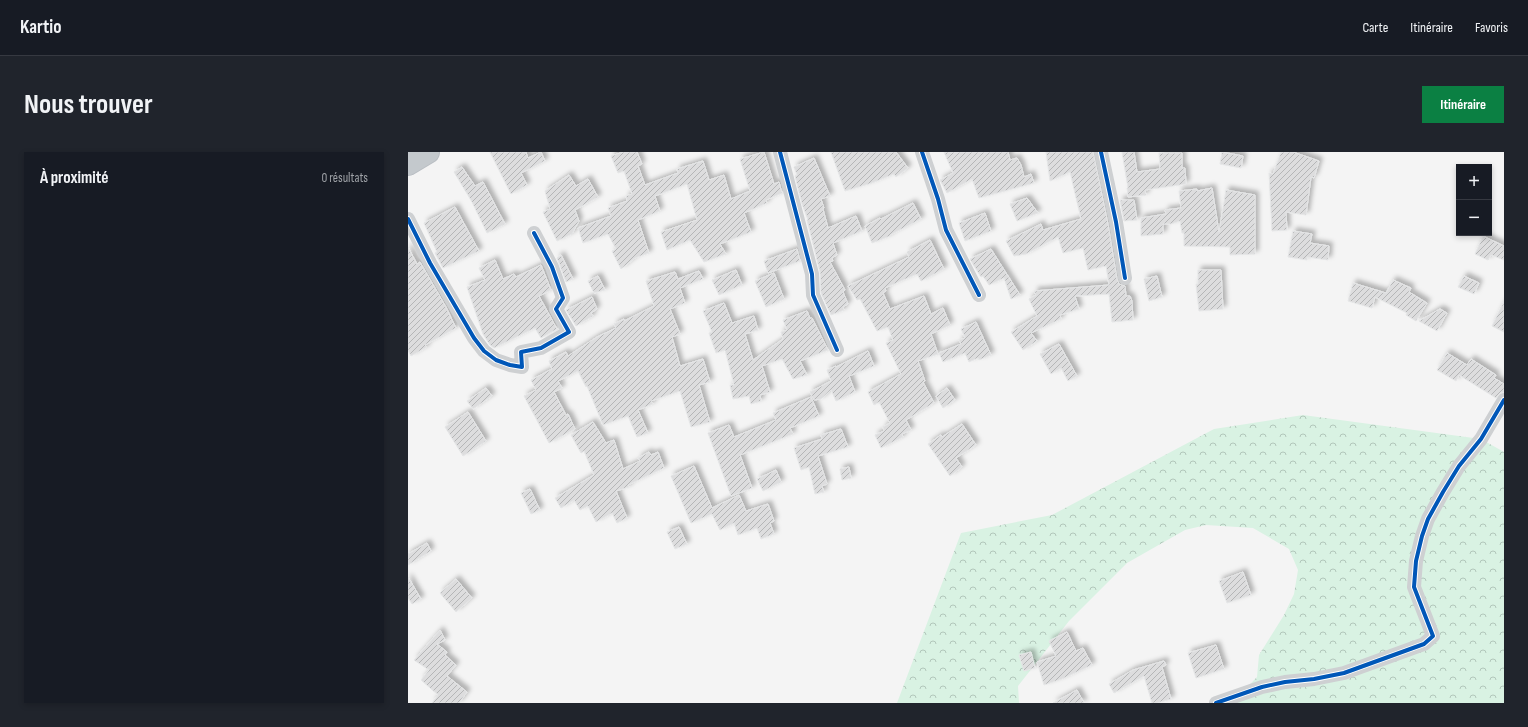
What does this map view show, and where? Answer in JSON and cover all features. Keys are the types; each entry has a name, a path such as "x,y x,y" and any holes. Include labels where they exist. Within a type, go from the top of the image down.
{"highway":[{"path":"408,164 428,152"}],"street":[{"path":"780,152 812,274 813,295 838,350"},
{"path":"922,152 938,199 946,230 980,294"},
{"path":"1101,152 1116,222 1125,278"},
{"path":"408,220 430,263 474,338 484,351 496,360 522,367 521,352 541,348 569,332 556,309 563,298 552,267 534,233"},
{"path":"1216,703 1262,687 1344,673 1424,644 1433,636 1414,587 1416,561 1422,536 1428,520 1443,492 1459,466 1481,439 1504,400"}],"green space":[{"path":"1303,415 1481,439 1504,452 1504,703 1232,703 1257,677 1259,655 1284,615 1294,594 1298,570 1289,549 1253,528 1206,525 1185,530 1127,563 1069,621 1018,686 1019,703 897,703 961,533 1052,515 1214,429"}],"building":[{"path":"490,152 526,152 528,158 541,152 545,161 521,173 527,185 511,194"},
{"path":"623,152 637,152 642,164 638,166 645,185 678,173 677,169 703,161 709,180 724,175 731,199 750,191 740,159 764,152 774,184 779,182 782,193 766,200 767,203 744,213 751,232 720,244 726,254 704,262 690,240 667,250 661,232 697,220 687,184 655,196 660,211 638,220 649,253 635,258 621,269 612,251 616,249 608,234 583,243 578,228 611,216 608,208 627,201 626,196 632,194 624,171 618,173 611,156"},
{"path":"831,152 896,152 908,168 896,177 894,174 872,183 845,191"},
{"path":"944,152 1008,152 1010,160 1017,158 1021,165 1024,177 1031,174 1034,183 979,198 972,179 947,193 940,180 953,173"},
{"path":"1046,152 1093,152 1108,224 1117,279 1119,284 1125,286 1126,296 1130,296 1132,301 1133,320 1112,322 1109,294 1075,296 1079,309 1060,315 1061,319 1031,333 1037,341 1023,350 1011,332 1037,316 1029,299 1036,295 1034,291 1109,285 1106,266 1088,270 1083,248 1063,253 1058,237 1026,254 1014,256 1006,241 1041,224 1043,230 1081,219 1070,172 1050,181"},
{"path":"1122,152 1134,152 1137,172 1160,169 1159,153 1182,153 1182,168 1185,168 1186,184 1145,190 1146,195 1128,197"},
{"path":"1222,152 1243,156 1241,168 1220,164"},
{"path":"1281,152 1293,152 1319,161 1314,178 1311,177 1306,215 1286,212 1287,230 1272,231 1269,173 1273,174"},
{"path":"814,158 830,196 821,199 828,228 856,216 862,231 833,243 837,255 832,258 833,261 830,262 845,290 843,292 848,304 843,307 844,310 831,315 821,293 820,272 794,167"},
{"path":"462,167 475,186 483,182 505,224 487,233 472,202 454,172"},
{"path":"569,175 576,186 588,179 598,197 575,210 579,221 572,234 557,241 543,212 550,209 545,191"},
{"path":"1212,188 1219,232 1226,190 1255,195 1255,254 1230,255 1230,247 1184,246 1184,233 1182,233 1180,221 1171,224 1163,224 1163,234 1141,236 1141,218 1166,214 1165,210 1181,208 1179,191 1197,189 1197,191"},
{"path":"1027,198 1038,213 1017,221 1010,204"},
{"path":"1120,200 1134,200 1137,220 1124,221"},
{"path":"913,203 921,219 890,236 872,243 865,226"},
{"path":"455,207 479,251 443,268 435,253 437,252 424,223"},
{"path":"985,213 991,231 965,241 959,223"},
{"path":"1293,231 1312,234 1310,243 1329,246 1328,260 1307,257 1307,260 1288,257"},
{"path":"1483,236 1504,246 1504,260 1491,255 1488,260 1475,254"},
{"path":"930,240 944,269 921,281 917,274 885,288 886,291 883,293 890,309 924,296 931,314 943,308 950,325 931,334 938,354 918,361 925,381 923,382 934,403 906,420 911,430 902,434 903,437 881,448 875,435 884,431 883,427 890,423 879,402 874,405 868,392 901,374 886,343 893,340 888,327 877,331 860,299 857,300 848,286 909,257 907,252"},
{"path":"408,247 417,264 420,262 446,307 456,328 425,345 427,347 411,356 408,350"},
{"path":"797,249 800,261 768,273 764,261"},
{"path":"991,249 1020,295 1011,299 1004,278 989,285 983,276 981,277 974,266 970,259"},
{"path":"561,255 573,279 566,282 557,258"},
{"path":"495,260 503,279 514,274 516,277 541,265 551,290 539,296 557,329 541,338 535,328 494,348 490,345 483,334 467,287 485,280 479,268"},
{"path":"736,270 742,285 719,295 712,280"},
{"path":"1198,270 1221,270 1223,309 1199,311 1196,284 1198,284"},
{"path":"699,271 703,279 680,288 685,303 670,309 680,334 672,337 680,366 703,359 710,382 699,385 710,422 691,427 680,391 651,401 653,404 638,410 648,433 637,437 628,416 603,425 587,386 586,387 578,371 558,381 562,388 554,392 566,415 568,414 575,429 549,443 524,396 536,390 531,380 552,369 549,361 566,352 568,356 597,337 616,328 614,324 624,319 624,321 654,306 646,281 675,272 678,279"},
{"path":"774,273 784,299 766,307 755,281"},
{"path":"598,276 605,290 594,293 588,281"},
{"path":"1157,276 1162,297 1149,301 1144,279"},
{"path":"1464,276 1479,283 1474,294 1458,287"},
{"path":"1393,280 1411,288 1409,292 1427,303 1416,321 1406,315 1407,313 1375,297 1372,308 1348,301 1353,283 1386,293"},
{"path":"592,297 597,309 591,313 593,316 576,326 566,310"},
{"path":"1504,301 1504,332 1492,326"},
{"path":"724,303 732,323 754,316 758,330 745,334 753,360 783,339 781,332 787,330 783,320 807,311 828,350 800,361 807,375 793,379 782,359 762,366 770,392 760,395 761,401 751,404 749,396 733,399 730,385 734,385 725,350 716,353 709,333 712,332 703,311"},
{"path":"1440,309 1447,313 1437,331 1419,321"},
{"path":"976,322 991,355 969,362 965,353 943,362 939,353 961,344 959,340 965,338 961,329"},
{"path":"1059,344 1077,376 1068,381 1061,368 1051,374 1040,354"},
{"path":"868,351 874,366 849,376 855,392 836,401 831,390 821,399 814,400 810,392 831,381 827,370"},
{"path":"1447,353 1467,365 1471,359 1496,375 1494,378 1504,384 1504,392 1500,393 1496,398 1459,375 1456,381 1437,370"},
{"path":"486,388 492,396 473,409 467,401"},
{"path":"947,388 955,400 943,408 936,396"},
{"path":"811,397 819,416 790,428 793,434 740,455 752,488 731,496 708,433 729,425 734,437 776,420 773,413"},
{"path":"468,412 486,441 463,456 445,427"},
{"path":"593,422 606,443 614,440 623,469 640,461 638,458 649,452 651,455 658,452 664,468 628,485 629,487 616,491 627,518 617,523 612,513 596,522 588,506 580,510 574,500 561,508 555,498 594,475 584,451 581,453 571,435"},
{"path":"962,424 976,445 956,458 962,467 950,476 928,444"},
{"path":"841,429 848,447 818,456 827,484 822,486 824,492 815,494 809,467 801,470 794,448 822,439 821,435"},
{"path":"694,466 712,508 739,495 746,511 768,504 774,521 770,523 774,534 761,539 757,528 738,535 734,523 720,530 712,514 691,523 671,476"},
{"path":"849,467 851,478 842,480 840,469"},
{"path":"776,470 781,482 763,491 757,479"},
{"path":"530,489 540,510 531,514 521,493"},
{"path":"679,527 687,544 675,549 667,532"},
{"path":"427,543 431,551 408,565 408,554"},
{"path":"1243,572 1251,595 1227,603 1219,581"},
{"path":"408,577 421,599 412,604 408,598"},
{"path":"456,579 472,598 456,612 440,593"},
{"path":"440,630 445,640 437,644 447,652 445,655 456,665 447,676 467,692 459,703 432,703 438,695 421,680 429,670 414,660"},
{"path":"1067,632 1076,651 1083,648 1092,665 1062,679 1044,685 1037,662 1056,656 1049,641"},
{"path":"1216,645 1224,669 1196,678 1188,653"},
{"path":"1031,652 1035,668 1024,671 1019,655"},
{"path":"1164,661 1166,665 1162,667 1171,699 1152,703 1144,676 1114,693 1109,684 1133,670"},
{"path":"1077,690 1084,703 1053,703"}],"cycle path":[{"path":"780,152 812,274 813,295 837,350"},
{"path":"922,152 938,199 946,230 979,295"},
{"path":"1101,152 1116,222 1125,278"},
{"path":"408,219 430,263 474,338 484,351 496,360 522,367 521,352 541,348 569,332 556,309 563,298 552,267 534,233"},
{"path":"1216,703 1262,687 1344,673 1424,644 1433,636 1414,587 1416,561 1422,536 1428,519 1443,492 1459,466 1481,439 1504,400"}]}
